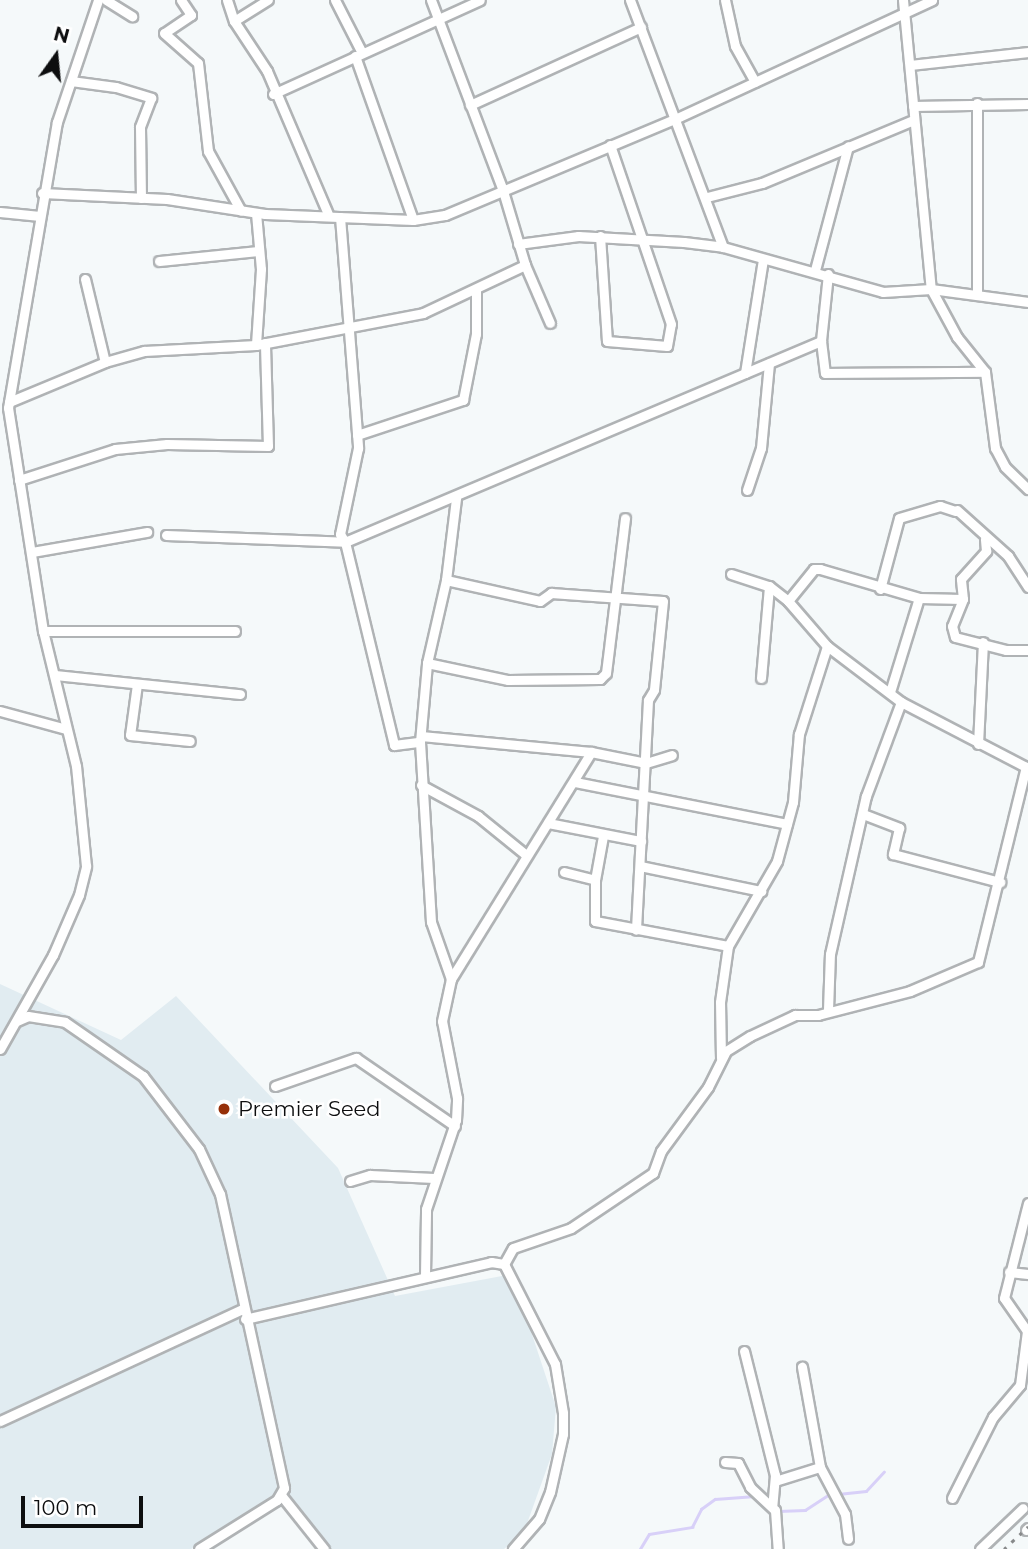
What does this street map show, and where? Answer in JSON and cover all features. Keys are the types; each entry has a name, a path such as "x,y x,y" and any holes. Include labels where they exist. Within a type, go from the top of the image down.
{"street":[{"path":"0,1049 73,908 86,866 76,766 43,631 32,552 4,408 57,121 98,0"},
{"path":"106,0 132,16"},
{"path":"181,0 191,15 164,33 198,63 208,151 241,211"},
{"path":"227,0 234,21 267,71 274,94 309,161 328,214"},
{"path":"234,21 268,0"},
{"path":"335,0 359,55 413,220"},
{"path":"431,0 503,191 525,265 551,323"},
{"path":"274,94 480,0"},
{"path":"630,0 708,197 723,247"},
{"path":"724,0 735,46 755,82"},
{"path":"904,0 913,120 932,289 957,337 985,372 995,448 1005,467 1028,489"},
{"path":"43,193 141,198 256,213 328,214 340,217 413,220 444,215 677,118 932,0"},
{"path":"470,105 641,27"},
{"path":"910,65 1028,52"},
{"path":"71,81 116,87 151,98 140,127 141,198"},
{"path":"977,103 977,293"},
{"path":"913,106 1028,104"},
{"path":"708,197 762,183 913,120"},
{"path":"600,236 607,341 667,346 671,324 610,145"},
{"path":"815,270 848,146"},
{"path":"0,212 40,216"},
{"path":"19,480 115,449 167,444 268,446 260,344 256,213"},
{"path":"340,217 357,435 340,534 345,542 394,745 420,739 591,752 646,763 671,755"},
{"path":"518,244 600,236 723,247 762,259 815,270 883,292 932,289 1028,302"},
{"path":"159,261 258,251"},
{"path":"745,373 762,259"},
{"path":"4,408 105,362 169,347 260,344 423,313 525,265"},
{"path":"828,274 821,341 825,373 985,372"},
{"path":"85,279 105,362"},
{"path":"357,435 463,400 476,334 476,289"},
{"path":"166,535 345,542 456,498 821,341"},
{"path":"747,490 762,437 769,363"},
{"path":"452,979 431,922 429,829 421,785 420,739 427,663 446,580 456,498"},
{"path":"880,589 899,518 940,506 956,510 985,540 1008,556 1028,587"},
{"path":"427,663 508,680 600,680 606,673 625,518"},
{"path":"32,552 147,532"},
{"path":"985,540 986,551 961,579 963,599 952,626 955,636 1028,650"},
{"path":"788,601 814,569 919,598 963,599"},
{"path":"504,1264 513,1248 571,1228 653,1174 661,1151 708,1087 721,1060 750,1035 795,1016 910,990 971,968 981,956 1027,768 901,702 827,646 788,601 769,586 731,574"},
{"path":"446,580 540,601 551,593 663,601 654,690 648,700 646,763 641,793 636,930"},
{"path":"761,678 769,586"},
{"path":"890,692 919,598"},
{"path":"43,631 234,631"},
{"path":"978,744 984,642"},
{"path":"721,1060 720,1002 728,946 777,861 795,790 799,734 827,646"},
{"path":"55,675 240,694"},
{"path":"137,684 130,735 190,741"},
{"path":"828,1010 830,954 863,814 901,702"},
{"path":"0,711 39,726 66,729"},
{"path":"425,1276 426,1209 455,1126 457,1098 442,1021 452,979 591,752"},
{"path":"575,782 787,824"},
{"path":"421,785 478,816 527,855"},
{"path":"863,814 899,828 893,854 1000,883"},
{"path":"548,823 603,836 641,841"},
{"path":"603,836 595,880 595,921 728,946"},
{"path":"640,866 761,891"},
{"path":"564,873 595,880"},
{"path":"16,1021 28,1016 65,1022 119,1056 163,1099 198,1149 220,1194 243,1314 282,1473 281,1495 324,1549"},
{"path":"275,1086 356,1058 455,1126"},
{"path":"349,1181 370,1175 435,1178"},
{"path":"952,1497 993,1417 1020,1385 1027,1331 1004,1298 1028,1203"},
{"path":"0,1421 243,1314 491,1262 504,1264"},
{"path":"504,1264 555,1364 563,1413 563,1434 550,1492 539,1519 513,1549"},
{"path":"1009,1272 1028,1274"},
{"path":"744,1351 775,1481 772,1507 778,1549"},
{"path":"802,1367 820,1467 845,1514 848,1539"},
{"path":"725,1462 738,1463 750,1487 772,1507"},
{"path":"775,1481 820,1467"},
{"path":"199,1549 281,1495"},
{"path":"980,1549 1023,1508"}],"shaded area":[{"path":"0,984 121,1040 176,996 338,1168 395,1296 512,1274 556,1407 552,1454 524,1532 504,1549 327,1549 285,1490 191,1549 0,1549"}],"waterway":[{"path":"838,1494 866,1491 884,1472"},
{"path":"778,1511 805,1510 831,1493"},
{"path":"640,1549 649,1534 692,1527 701,1509 715,1499 755,1496"}],"railway":[{"path":"1004,1549 1028,1527"}],"place":[{"name":"Premier Seed","path":"224,1109"}]}
